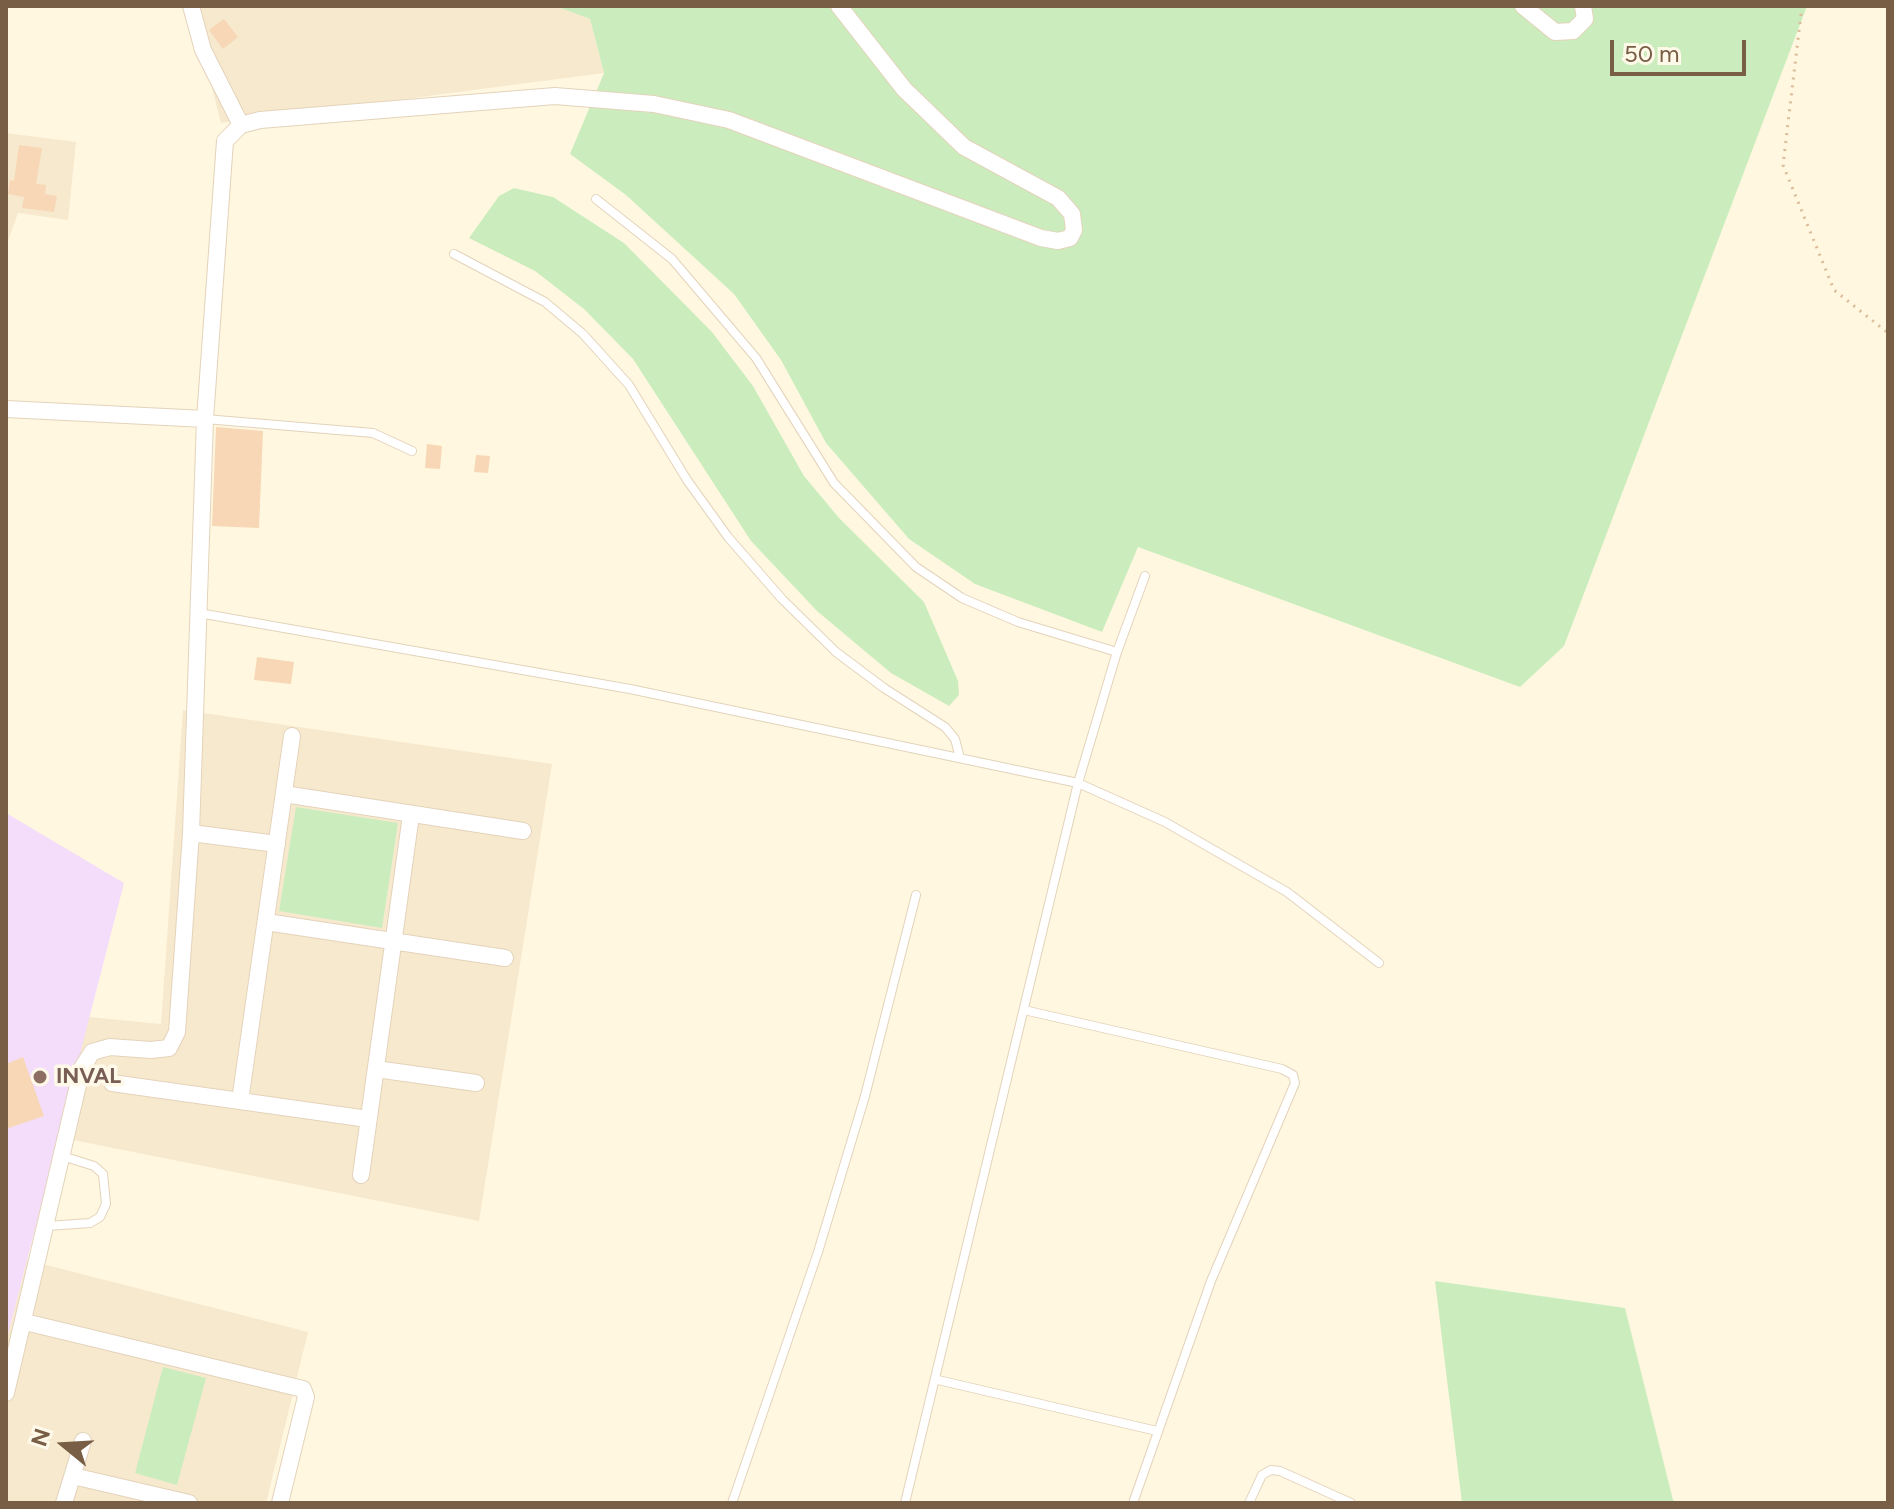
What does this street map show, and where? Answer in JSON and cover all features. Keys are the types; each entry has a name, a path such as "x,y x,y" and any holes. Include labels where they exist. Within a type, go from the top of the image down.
{"street":[{"path":"191,6 203,50 241,125"},
{"path":"6,1393 82,1068 92,1052 110,1047 169,1048 177,1032 191,833 205,419 221,152 225,141 241,125 555,96 654,104 729,120 1041,238 1058,241 1070,238 1074,230 1072,214 1058,198 964,147 904,89 839,6"},
{"path":"1523,6 1555,32 1573,31 1585,19 1583,6"},
{"path":"6,409 205,419"},
{"path":"240,1101 292,736"},
{"path":"284,794 523,831"},
{"path":"361,1175 411,815"},
{"path":"191,833 277,844"},
{"path":"266,922 505,958"},
{"path":"376,1069 476,1083"},
{"path":"112,1083 368,1119"},
{"path":"25,1322 303,1389 306,1397 280,1503"},
{"path":"64,1503 83,1441"},
{"path":"73,1476 189,1503"}],"lane":[{"path":"596,199 672,259 756,358 834,483 916,567 962,598 1018,622 1117,652"},
{"path":"454,254 545,302 583,334 629,385 720,526 782,599 836,652 884,688 945,727 955,739 960,758"},
{"path":"205,419 373,433 412,451"},
{"path":"905,1503 938,1380 1078,783 1117,652 1145,576"},
{"path":"198,613 630,689 1078,783 1165,822 1287,892 1379,963"},
{"path":"732,1503 818,1252 861,1111 916,895"},
{"path":"1024,1010 1282,1069 1293,1075 1292,1091 1211,1281 1133,1503"},
{"path":"47,1226 90,1223 100,1217 106,1204 103,1174 94,1166 62,1156"},
{"path":"938,1380 1157,1431"},
{"path":"1249,1503 1262,1475 1271,1470 1280,1471 1351,1503"}],"path":[{"path":"1802,6 1783,165 1834,290 1888,333"}],"shaded area":[{"path":"191,6 555,6 590,19 604,73 221,123"},
{"path":"6,133 76,142 68,220 18,213 6,246"},
{"path":"183,710 552,764 479,1221 58,1137 89,1017 161,1024"},
{"name":"INVAL","path":"6,813 124,883 6,1342"},
{"path":"27,1260 308,1332 266,1503 6,1503 6,1342"}],"green space":[{"path":"555,6 1807,6 1564,646 1520,687 1138,547 1102,632 975,584 909,539 826,443 781,360 734,294 626,195 570,154 604,73 590,19"},
{"path":"514,188 553,197 624,243 712,332 753,386 804,476 840,519 924,602 958,681 959,695 949,706 891,673 817,611 751,541 633,359 584,309 535,271 469,238 499,196"},
{"path":"296,807 398,823 382,928 279,911"},
{"path":"1435,1281 1625,1308 1673,1500 1680,1503 1462,1503"},
{"path":"163,1367 206,1378 177,1485 135,1473"}],"building":[{"path":"224,19 238,37 223,49 209,30"},
{"path":"19,145 42,148 36,184 46,185 45,194 57,196 54,212 22,208 24,197 8,194 10,180 14,181"},
{"path":"216,427 263,431 259,528 212,526"},
{"path":"427,444 442,446 440,469 425,468"},
{"path":"476,455 490,456 488,473 474,472"},
{"path":"257,657 294,662 291,684 254,680"},
{"path":"23,1057 44,1116 6,1129 6,1064"}],"place":[{"name":"INVAL","path":"40,1077"}]}
